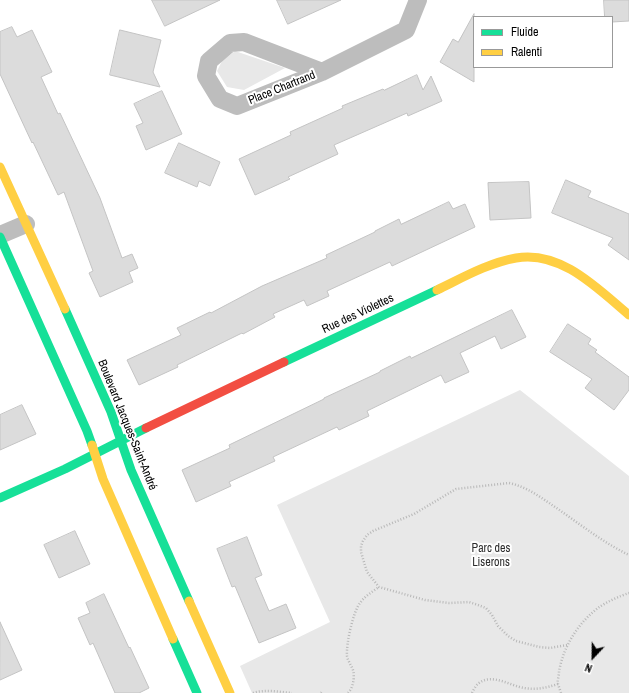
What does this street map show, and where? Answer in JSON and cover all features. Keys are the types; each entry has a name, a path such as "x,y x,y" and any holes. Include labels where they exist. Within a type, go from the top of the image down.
{"street":[{"name":"Place Chartrand","path":"322,72 244,42 230,43 209,61 206,76 220,99 237,106 322,72 406,30 418,0"},
{"name":"Boulevard Jacques-Saint-André","path":"0,167 108,405 131,470 230,693"},
{"path":"26,224 0,236 87,431 102,479 197,693"},
{"name":"Rue des Violettes","path":"0,498 65,469 121,440 476,272 505,261 526,257 547,259 557,262 588,282 629,315"}],"path":[{"path":"567,645 550,648 539,647 516,641 508,636 498,626 492,614 486,608 469,602 449,603 425,600 379,587 367,572 361,552 363,541 367,535 373,531 414,514 456,489 509,483 534,492 608,544 629,555"},
{"path":"348,693 353,685 354,676 347,658 347,649 354,616 360,602 379,587"},
{"path":"561,693 558,684 562,660 567,645 574,634 581,624 599,607 629,593"},
{"path":"472,693 477,684 486,680 495,680 522,688 532,689 541,689 558,684"},
{"path":"253,693 258,691 292,693"}],"green space":[{"path":"235,51 285,68 244,90 227,87 217,71 222,61"},
{"name":"Parc des Liserons","path":"520,390 629,476 629,693 252,693 240,666 330,622 277,505"}],"building":[{"path":"152,0 220,0 165,26"},
{"path":"277,0 341,0 288,24"},
{"path":"604,0 629,0 629,21 613,22 613,16 605,16"},
{"path":"474,14 474,82 440,62 453,39 458,42"},
{"path":"12,27 17,37 32,30 52,72 41,77 58,114 60,113 100,198 122,258 132,254 138,268 129,272 133,282 100,297 89,273 93,271 64,192 58,195 0,74 0,32"},
{"path":"120,30 161,40 153,72 160,87 110,75"},
{"path":"417,75 423,90 431,76 442,101 408,116 407,113 334,145 338,154 288,177 290,179 255,195 239,159 291,135 290,132 343,108 342,106 383,89 384,90"},
{"path":"162,91 182,134 146,150 136,126 143,123 134,104"},
{"path":"179,143 220,162 210,186 199,181 197,187 165,173"},
{"path":"566,180 591,191 588,197 629,214 629,260 608,245 613,238 552,213"},
{"path":"529,182 531,218 490,220 488,183"},
{"path":"449,202 453,209 465,204 475,227 392,266 390,262 327,291 329,296 307,306 304,300 273,314 275,317 243,334 242,333 177,365 178,367 139,385 127,360 181,335 177,328 210,312 211,313 262,286 327,258 326,255 399,219 401,224"},
{"path":"512,310 526,337 501,349 495,336 460,353 469,372 445,383 441,375 367,411 369,416 339,430 337,427 273,457 275,461 229,482 231,486 196,502 182,470 230,448 229,445 410,356 411,358"},
{"path":"568,324 591,339 588,344 597,350 595,352 629,377 629,390 614,410 585,388 592,379 550,352"},
{"path":"22,405 36,434 0,450 0,415"},
{"path":"75,531 90,564 59,578 44,545"},
{"path":"247,537 262,575 255,578 269,611 286,604 296,628 259,643 235,586 232,587 217,549"},
{"path":"104,594 149,688 139,693 115,693 93,643 90,645 78,618 90,613 86,603"},
{"path":"0,622 22,670 0,680"}],"traffic: fast":[{"path":"0,237 92,445"},
{"path":"284,362 437,290"},
{"path":"65,309 111,412 131,470 189,601"},
{"path":"0,498 65,469 146,428"},
{"path":"173,639 197,693"}],"traffic: slow":[{"path":"0,167 65,309"},
{"path":"437,290 495,263 516,258 533,257 548,260 578,274 605,294 629,315"},
{"path":"92,445 103,479 173,639"},
{"path":"189,601 230,693"}],"traffic: jam":[{"path":"146,428 284,362"}]}
